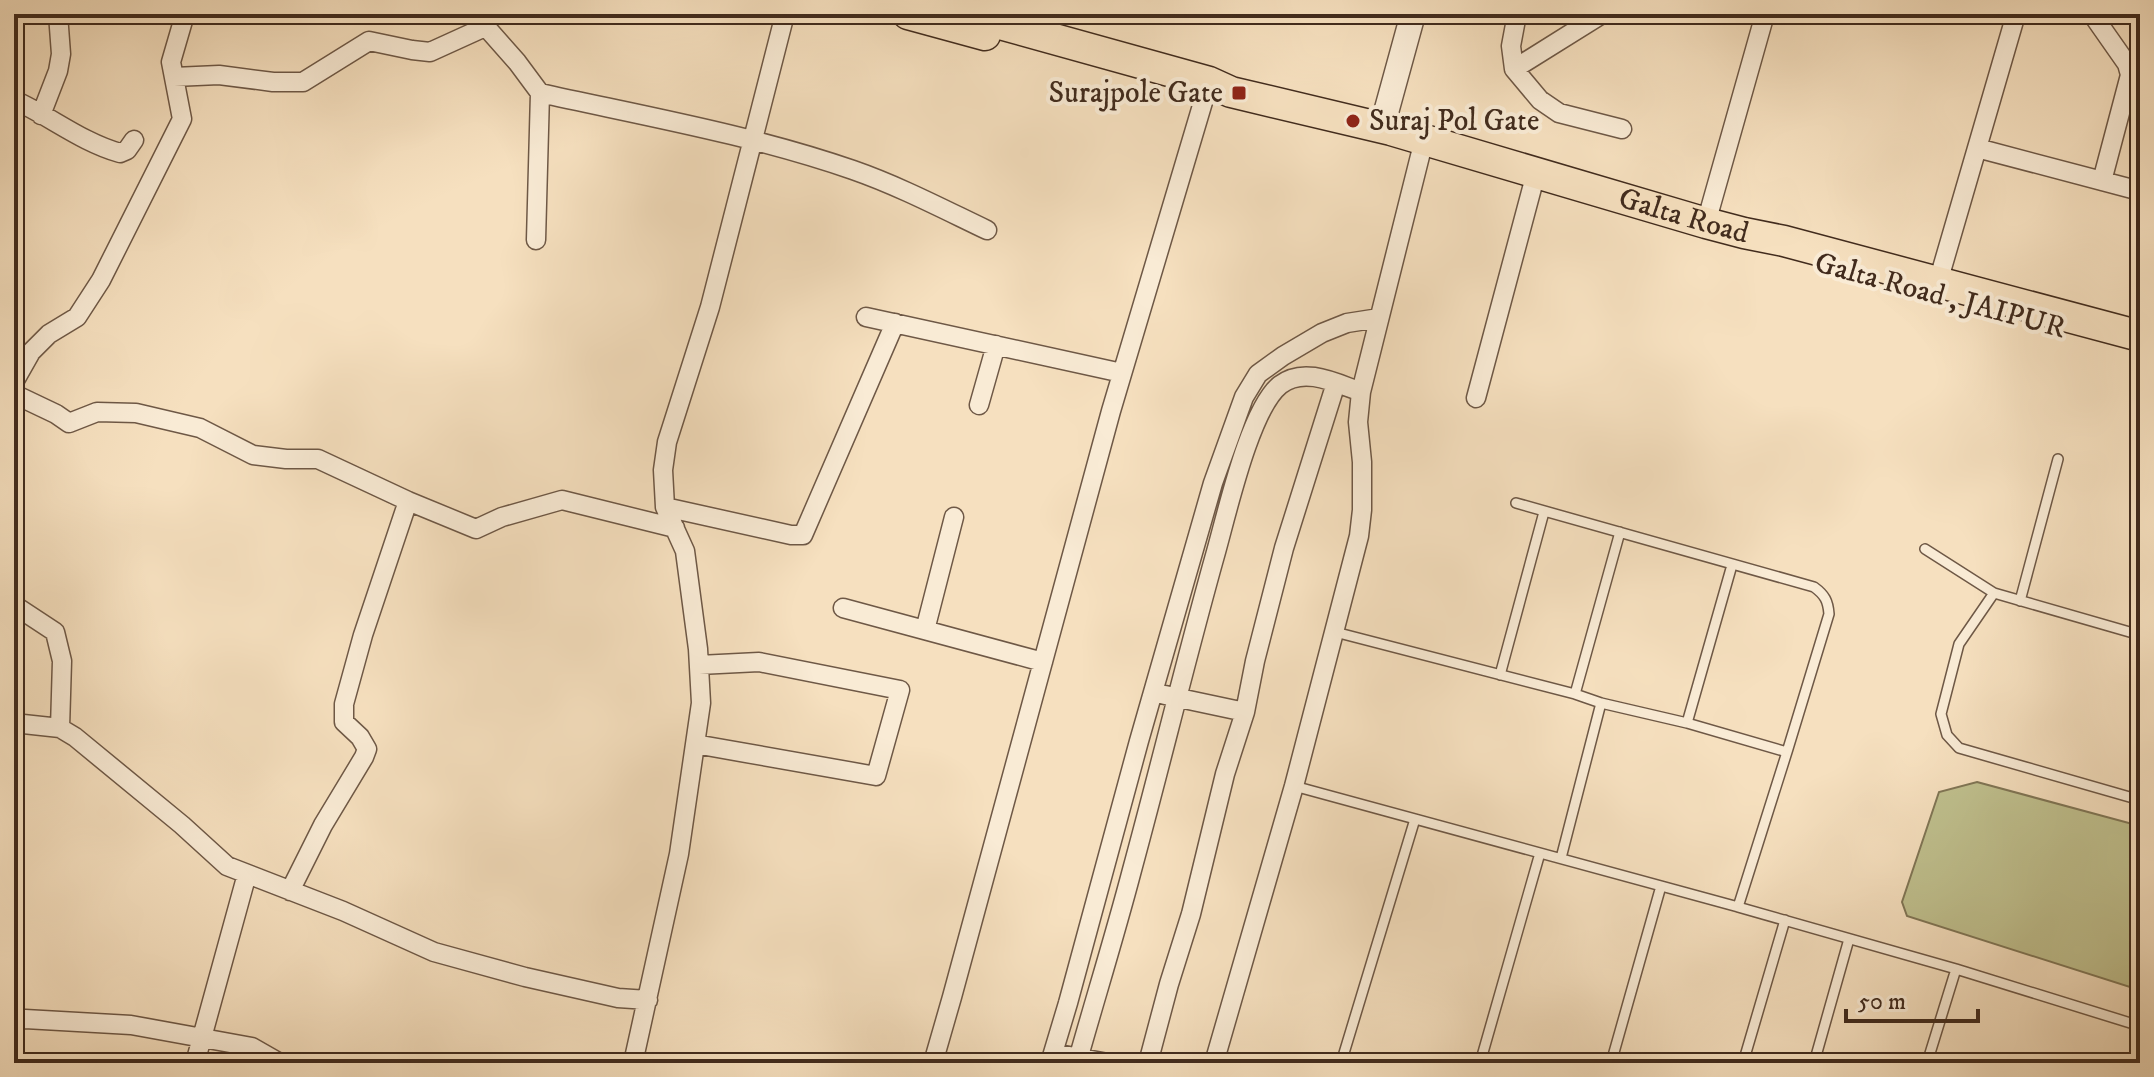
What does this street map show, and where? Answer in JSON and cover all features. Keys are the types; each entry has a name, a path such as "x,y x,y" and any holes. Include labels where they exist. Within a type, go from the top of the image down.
{"main road":[{"name":"Galta Road","path":"908,14 1215,90 1382,127 1706,223 2140,336"},
{"path":"964,14 1215,90"},
{"name":"Galta Road , JAIPUR","path":"1744,233 1781,252 2140,350"}],"street":[{"path":"41,115 58,71 61,54 58,14"},
{"path":"14,382 31,352 49,334 77,317 101,280 182,119 171,62 185,14"},
{"path":"633,1063 679,854 701,703 685,551 665,507 663,470 667,442 710,307 785,14"},
{"path":"1382,127 1413,14"},
{"path":"1517,14 1511,46 1514,69 1540,100 1559,113 1622,129"},
{"path":"1514,69 1602,14"},
{"path":"1706,223 1765,14"},
{"path":"1938,282 2016,14"},
{"path":"2092,14 2135,74 2140,110"},
{"path":"174,77 219,75 273,82 303,82 369,41 430,52 483,20 540,93 536,240"},
{"path":"2102,181 2135,74"},
{"path":"933,1063 1122,373 1215,90"},
{"path":"540,93 753,141 856,171 987,230"},
{"path":"14,100 94,143 120,153 127,150 134,140"},
{"path":"1214,1063 1294,786 1359,536 1362,510 1358,422 1361,392 1424,140"},
{"path":"1977,148 2140,191"},
{"path":"1476,398 1536,173"},
{"path":"866,317 1122,373"},
{"path":"1223,486 1266,401 1284,382 1290,366 1322,333 1347,323 1379,318"},
{"path":"665,507 803,535 895,323"},
{"path":"979,405 996,345"},
{"path":"1065,1058 1223,486 1233,423 1244,397 1258,374 1290,366 1361,392"},
{"path":"1148,1063 1191,914 1225,774 1245,712 1284,548 1336,383"},
{"path":"14,394 69,423 97,412 136,413 200,428 253,455 318,459 476,529 502,517 562,500 675,528"},
{"path":"290,891 323,825 367,749 360,737 344,722 344,704 363,635 408,501"},
{"path":"925,630 954,517"},
{"path":"14,605 55,632 62,661 60,728"},
{"path":"843,608 1043,662"},
{"path":"695,744 876,776 900,690 759,662 699,665"},
{"path":"1165,694 1245,712"},
{"path":"1065,1058 1068,1003 1112,890 1165,694"},
{"path":"14,723 60,728 75,737 227,866 343,911 434,952 618,998 648,1000"},
{"path":"195,1063 247,874"},
{"path":"14,1020 131,1025 252,1047 280,1063"},
{"path":"1065,1058 1108,1063"}],"lane":[{"path":"2020,601 2058,459"},
{"path":"1516,503 1814,587 1824,594 1829,603 1829,614 1738,907 1750,910"},
{"path":"1500,675 1544,512"},
{"path":"1575,694 1620,532"},
{"path":"1925,549 1994,593 2140,635"},
{"path":"1687,723 1732,565"},
{"path":"1994,593 1959,644 1941,714 1947,735 1959,748 2140,800"},
{"path":"1335,632 1787,752"},
{"path":"1561,858 1601,703"},
{"path":"1294,786 1750,910 2140,1026"},
{"path":"1341,1063 1415,819"},
{"path":"1480,1063 1540,853"},
{"path":"1611,1063 1661,886"},
{"path":"1743,1063 1785,920"},
{"path":"1814,1063 1849,939"},
{"path":"1927,1063 1956,969"}],"green space":[{"path":"1977,782 2140,826 2140,952 2133,988 1907,916 1902,902 1939,792"}],"place":[{"name":"Surajpole Gate","path":"1239,93"},
{"name":"Suraj Pol Gate","path":"1353,121"}]}
